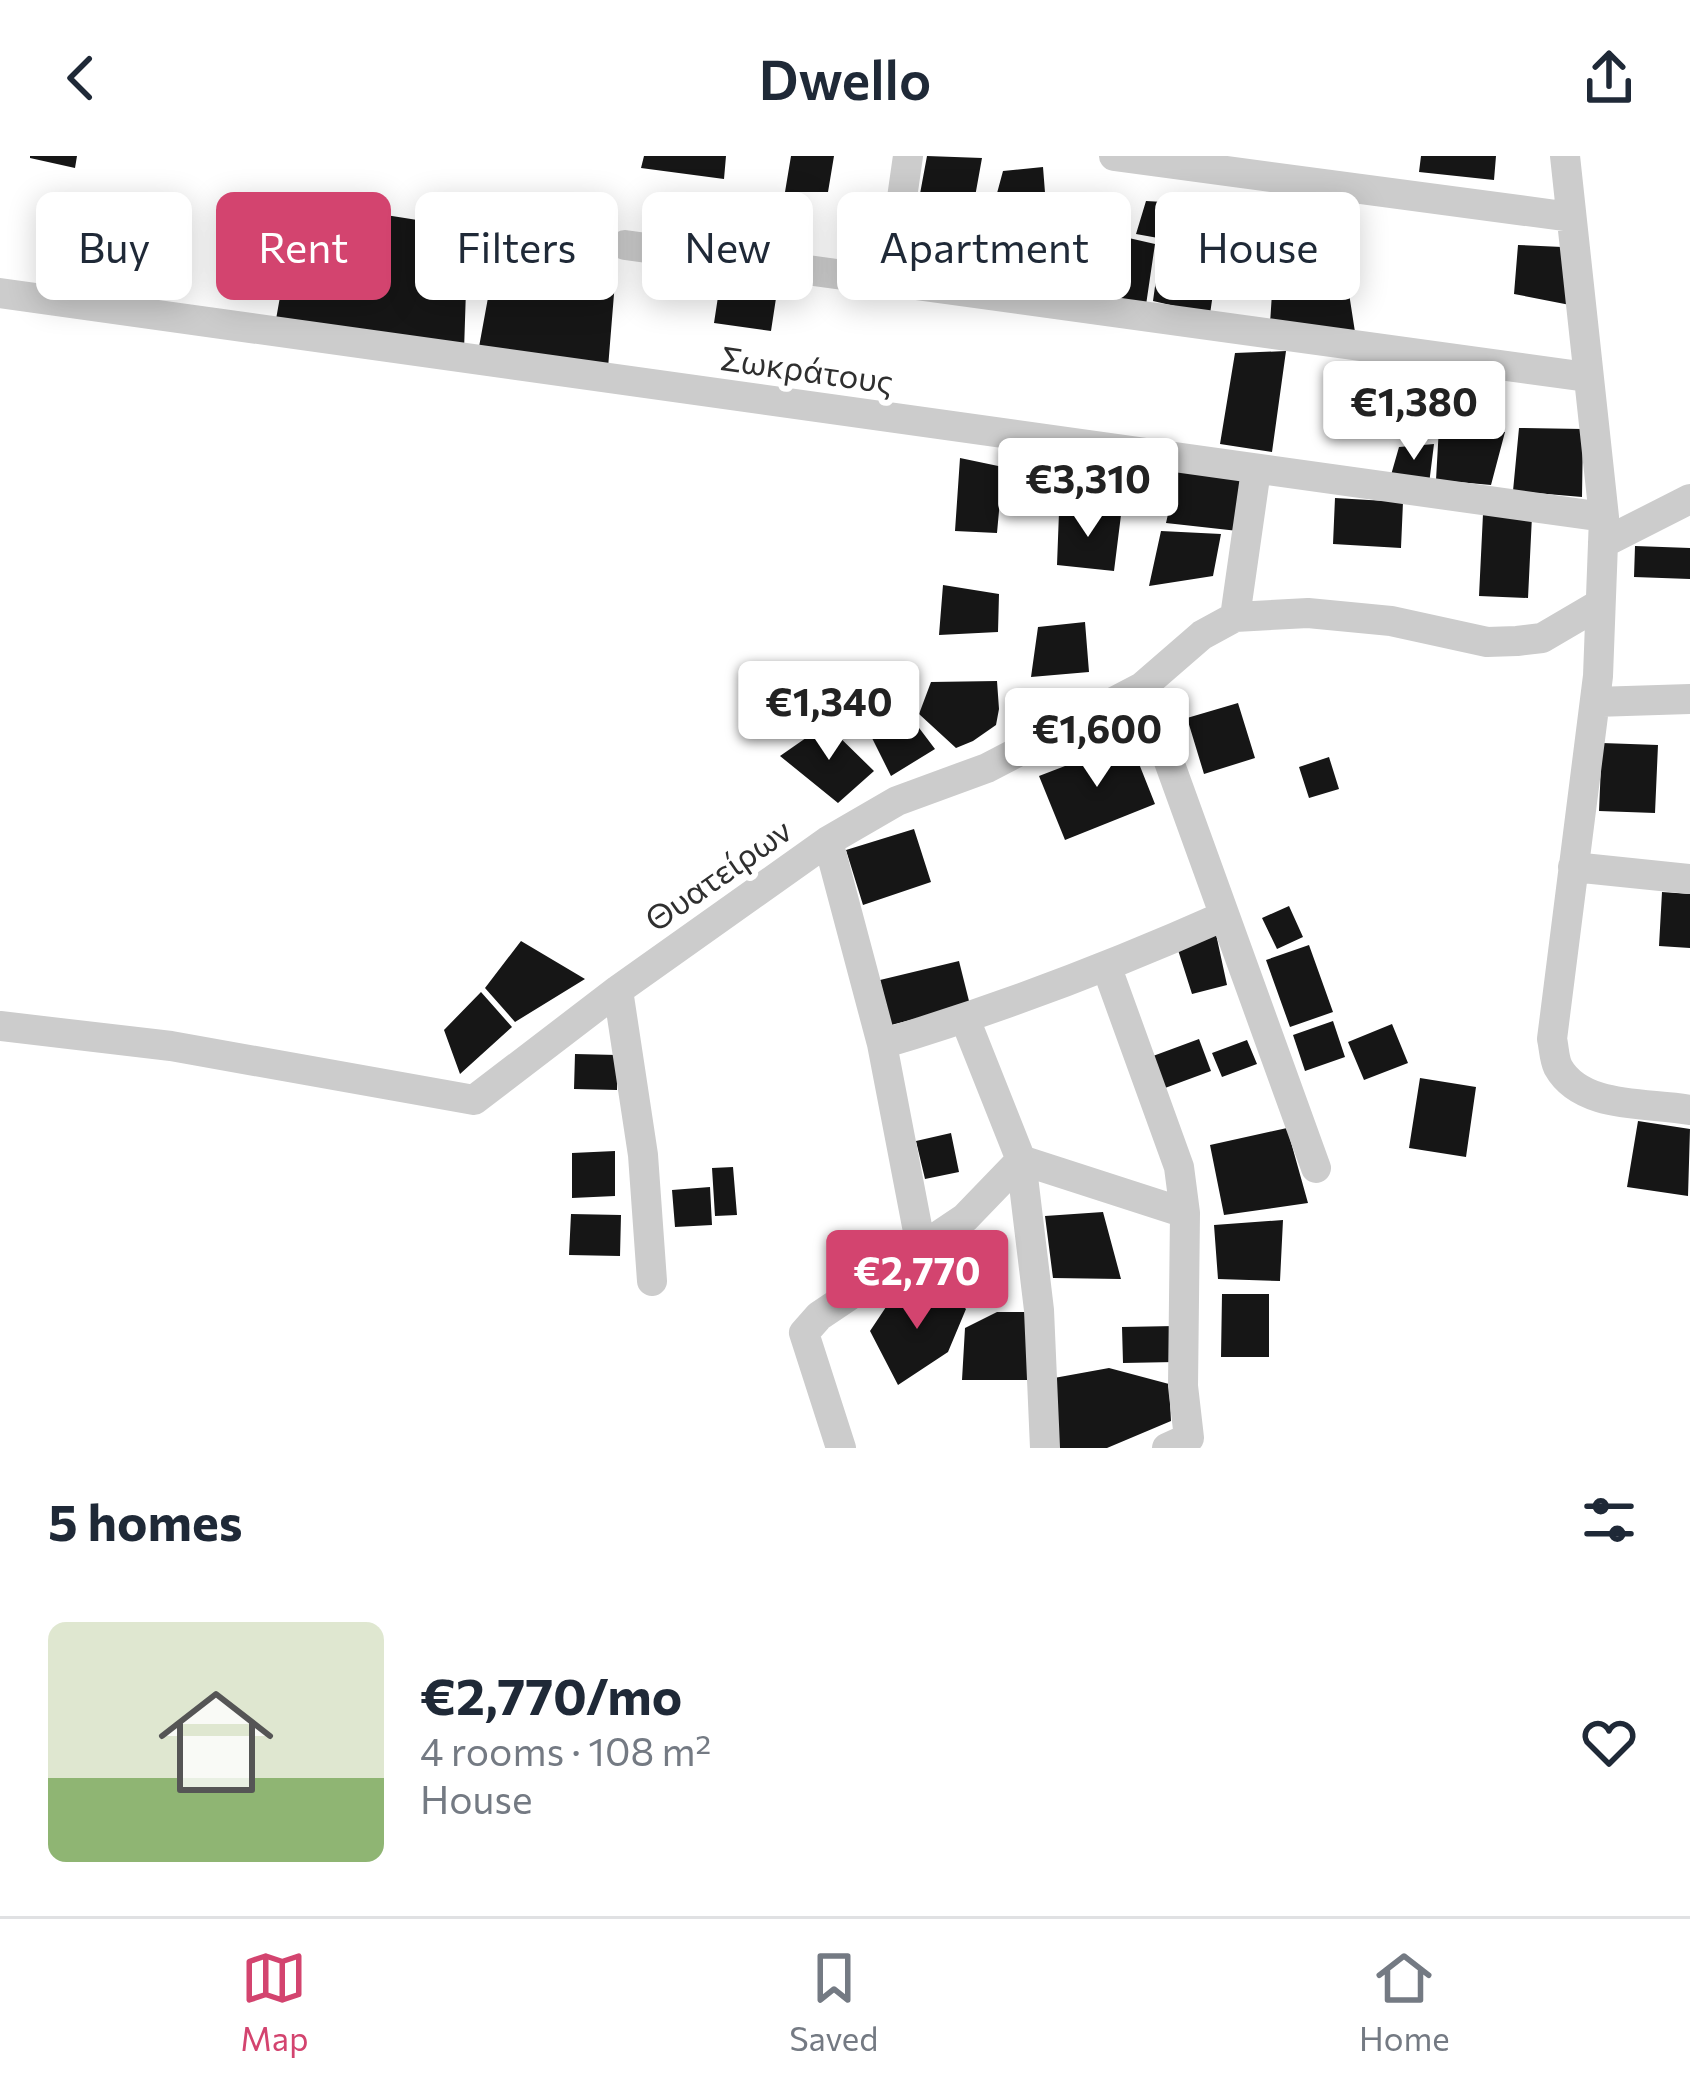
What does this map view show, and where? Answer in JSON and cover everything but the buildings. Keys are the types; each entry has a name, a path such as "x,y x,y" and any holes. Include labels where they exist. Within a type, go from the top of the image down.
{"street":[{"path":"903,192 908,156"},
{"path":"1114,156 1571,217"},
{"path":"1565,156 1604,530 1595,702 1552,1039 1557,1066 1585,1091 1602,1099 1690,1110"},
{"path":"625,245 837,275"},
{"name":"Σωκράτους","path":"0,293 1256,470 1604,530"},
{"path":"1022,300 1587,377"},
{"path":"1256,470 1235,617 1329,615 1391,621 1487,643 1542,638 1600,604"},
{"path":"1604,530 1690,499"},
{"name":"Θυατείρων","path":"0,1026 171,1046 473,1100 828,841 897,801 986,768 1142,687 1202,635 1235,617"},
{"path":"1142,687 1316,1168"},
{"path":"1595,702 1690,699"},
{"path":"828,841 882,1045 921,1247"},
{"path":"1573,867 1690,880"},
{"path":"882,1045 1107,968 1224,916"},
{"path":"1107,968 1179,1167 1185,1213 1183,1386 1189,1438 1167,1448"},
{"path":"618,990 643,1155 652,1281"},
{"path":"965,1019 1021,1160 1039,1310 1045,1448"},
{"path":"1021,1160 1185,1213"},
{"path":"841,1448 805,1333 819,1316 965,1218 1021,1160"}]}
